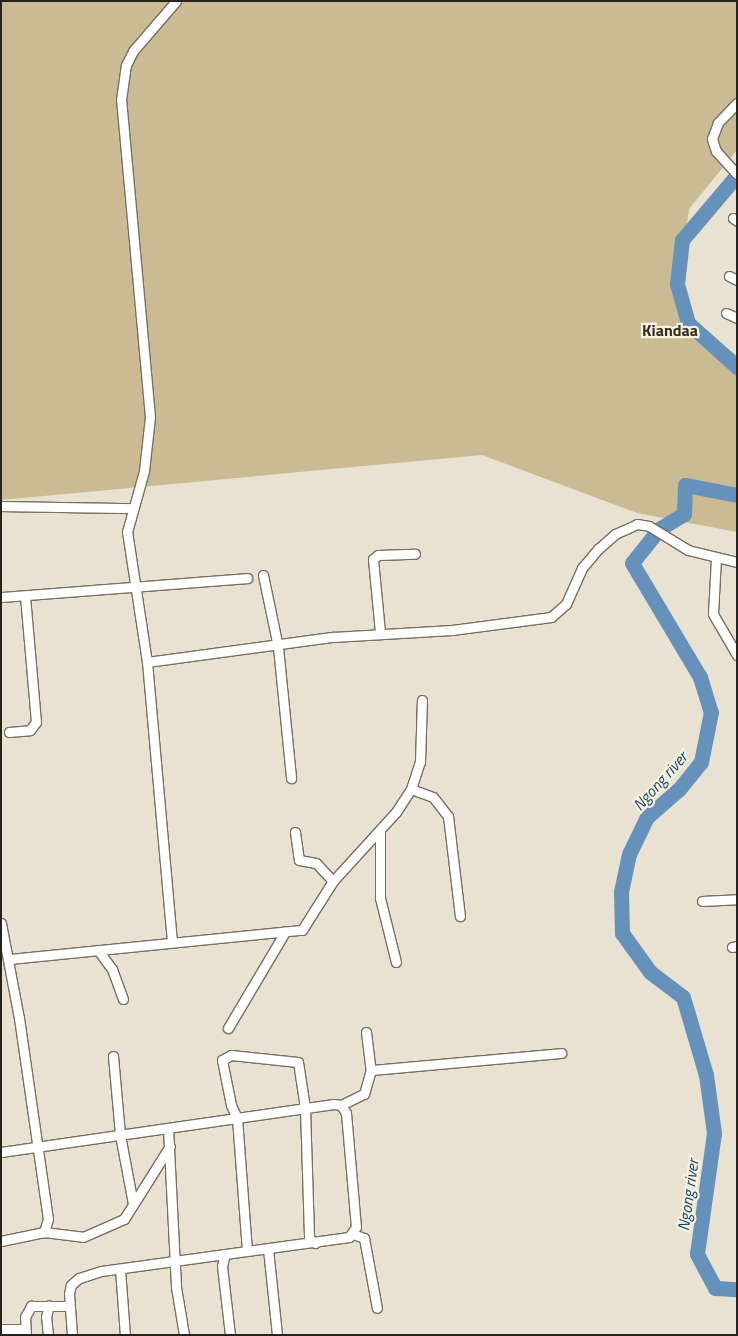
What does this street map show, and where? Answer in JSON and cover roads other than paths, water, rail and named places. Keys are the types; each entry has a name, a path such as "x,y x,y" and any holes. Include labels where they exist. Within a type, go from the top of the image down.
{"street":[{"path":"172,942 147,662 127,532 147,456 150,417 121,100 123,82 134,51 176,1"},
{"path":"737,103 714,130 712,139 719,155 737,174"},
{"path":"726,313 737,318"},
{"path":"1,506 132,508"},
{"path":"147,662 278,647 380,632 452,630 551,617 562,608 582,568 598,549 629,526 649,526 676,543 716,558 737,562"},
{"path":"380,632 373,559 378,555 414,554"},
{"path":"716,558 713,614 737,655"},
{"path":"263,576 278,647 291,778"},
{"path":"1,598 247,578"},
{"path":"9,732 30,730 36,722 25,597"},
{"path":"9,959 285,932 306,926 333,881 380,831 411,789 420,762 422,700"},
{"path":"411,789 433,797 448,816 460,916"},
{"path":"380,831 380,898 396,962"},
{"path":"295,832 299,860 316,863 333,881"},
{"path":"702,901 737,898"},
{"path":"1,923 9,959 48,1219 44,1232"},
{"path":"228,1028 285,932"},
{"path":"98,950 112,969 123,1000"},
{"path":"1,1152 305,1108 341,1105 364,1094 371,1070 366,1032"},
{"path":"371,1070 561,1053"},
{"path":"247,1251 237,1118 230,1105 222,1060 231,1055 298,1062 305,1108 309,1238 315,1242"},
{"path":"113,1056 120,1136 133,1204"},
{"path":"72,1335 69,1306 74,1280 120,1269 349,1238 356,1227 347,1118 341,1105"},
{"path":"168,1128 176,1262 184,1335"},
{"path":"1,1241 44,1232 83,1237 124,1219 170,1146"},
{"path":"353,1234 364,1238 377,1308"},
{"path":"268,1249 277,1335"},
{"path":"225,1254 222,1266 230,1335"},
{"path":"120,1269 125,1335"},
{"path":"1,1329 25,1332 28,1308 49,1305 69,1306"},
{"path":"48,1335 46,1317 49,1305"}],"waterway":[{"name":"Ngong river","path":"737,175 682,240 677,284 688,323 737,367"},
{"name":"Ngong river","path":"737,495 685,485 684,514 659,529 632,563 700,677 711,712 701,762 679,789 647,817 629,854 621,892 622,933 650,972 683,997 706,1075 714,1133 697,1254 715,1288 737,1289"}],"district":[{"name":"Kiandaa","path":"670,330"}]}
